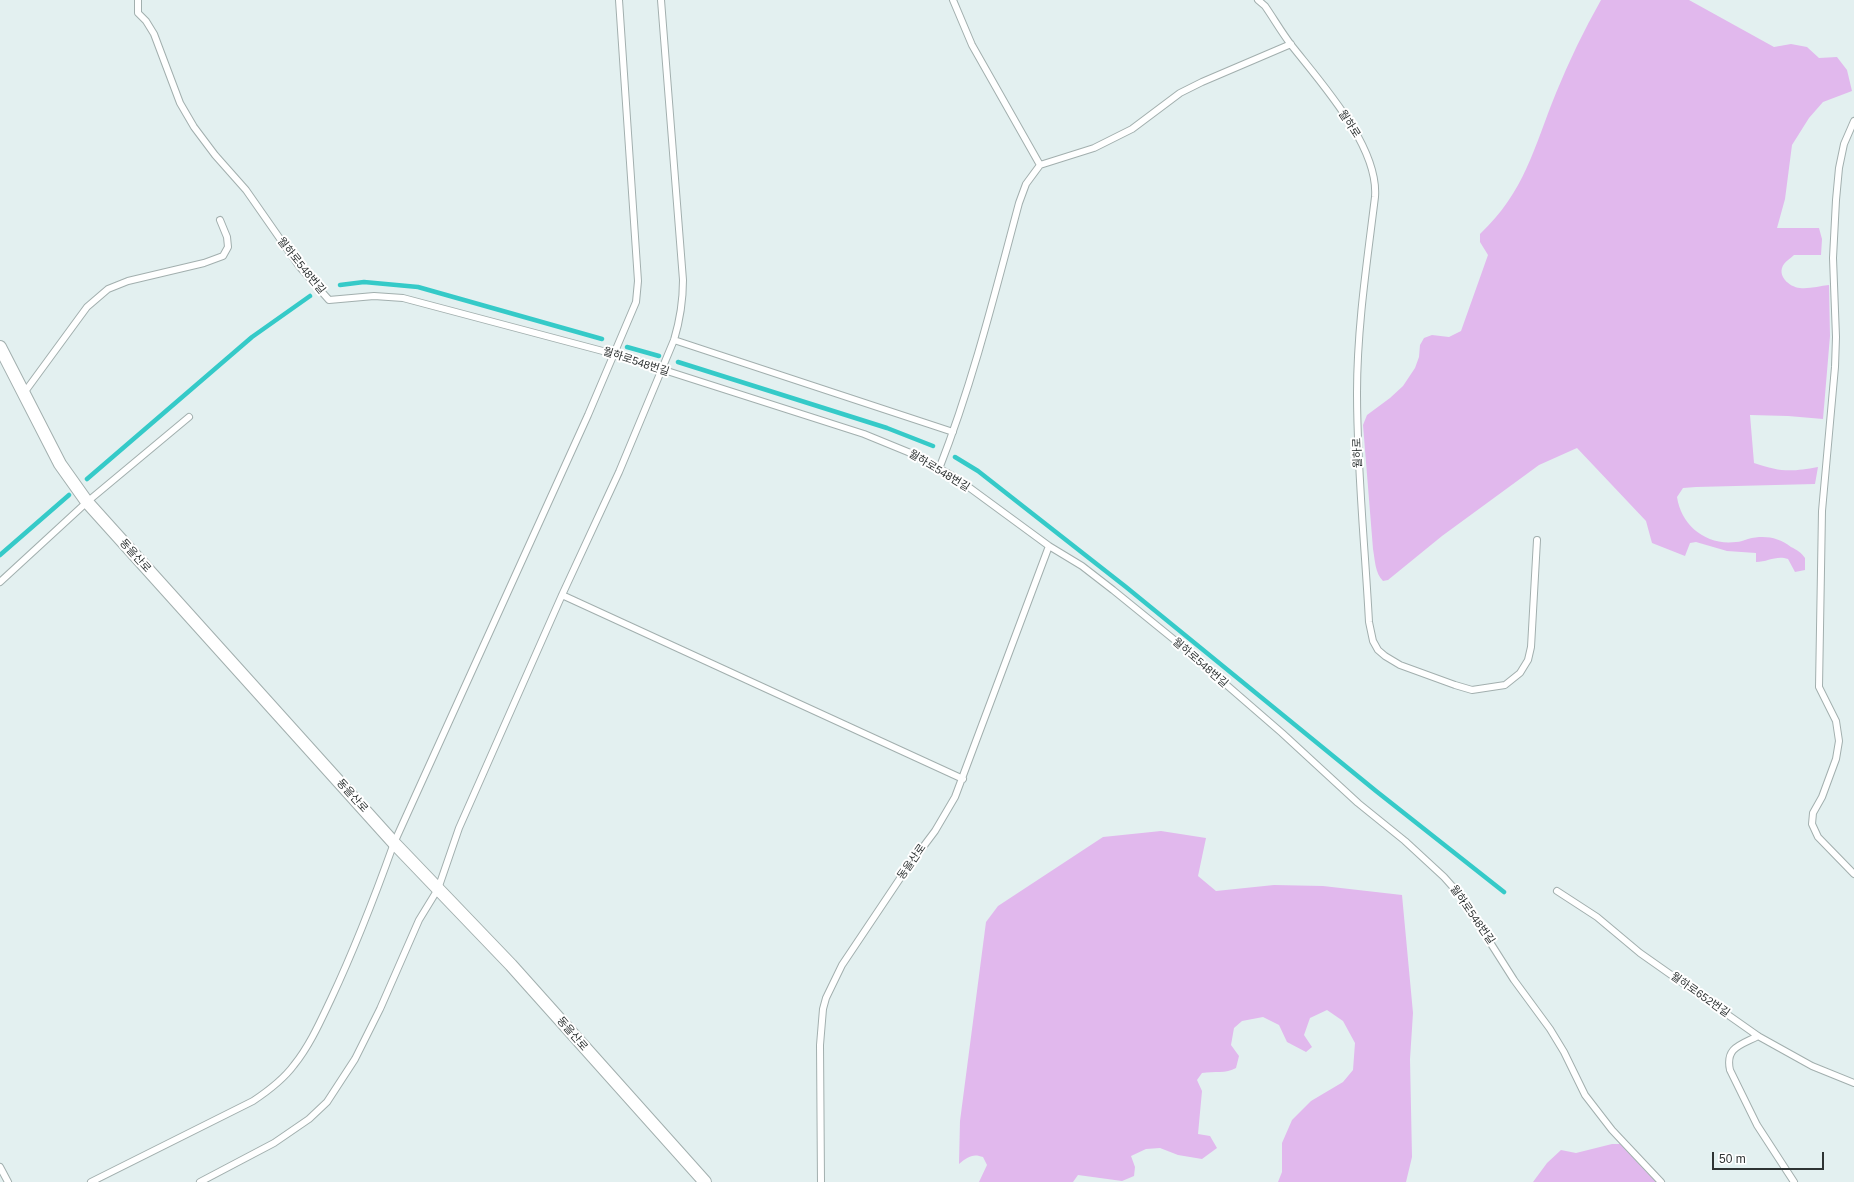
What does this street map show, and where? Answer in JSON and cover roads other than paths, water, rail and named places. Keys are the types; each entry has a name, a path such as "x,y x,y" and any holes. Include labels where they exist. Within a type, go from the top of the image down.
{"street":[{"name":"동을산로","path":"0,347 60,464 87,502 394,843 511,965 705,1182"}],"lane":[{"name":"월하로548번길","path":"138,0 138,13 146,21 154,34 180,103 194,127 215,155 246,190 299,266 329,300 374,296 403,298 614,354 864,434 908,452 955,477 1049,546 1082,566 1113,590 1177,642 1319,765 1358,803 1410,846 1444,877 1460,895 1514,980 1550,1029 1564,1052 1585,1095 1612,1130 1661,1182"},
{"path":"91,1182 253,1101 274,1087 294,1066 312,1038 342,976 373,901 394,843 500,612 636,302 638,281 619,0"},
{"path":"200,1182 274,1144 309,1119 327,1102 355,1059 380,1010 419,920 438,889 459,828 562,595 619,472 674,340 680,319 683,300 683,280 661,0"},
{"path":"953,0 972,44 1040,165"},
{"name":"월하로","path":"1258,0 1265,6 1291,44 1323,84 1351,124 1368,158 1375,178 1375,197 1360,330 1357,392 1358,469 1369,622 1373,641 1378,650 1400,665 1472,690 1505,684 1520,673 1528,660 1531,647 1537,540"},
{"path":"939,469 953,432 983,337 1019,203 1026,184 1040,165 1094,148 1132,129 1180,93 1291,44"},
{"path":"1854,121 1844,144 1839,168 1836,200 1833,258 1836,337 1835,367 1822,518 1819,686 1836,721 1839,741 1836,760 1822,797 1813,812 1812,824 1818,837 1854,874"},
{"path":"24,393 47,363 76,320 87,306 102,293 128,281 204,263 223,256 228,247 227,237 220,220"},
{"path":"674,340 953,432"},
{"path":"0,582 87,502 140,456 189,417"},
{"name":"동을산로","path":"822,1182 820,1045 823,1009 826,998 842,965 905,871 935,831 955,797 963,779 1017,628 1049,546"},
{"path":"562,595 963,779"},
{"name":"월하로652번길","path":"1557,891 1597,917 1640,953 1758,1036 1812,1066 1854,1083"},
{"path":"1758,1036 1736,1047 1730,1052 1728,1060 1737,1086 1757,1125 1794,1182"},
{"path":"0,1167 8,1182"}],"waterway":[{"path":"340,285 364,282 418,287 602,339"},
{"path":"87,479 252,337 310,296"},
{"path":"627,347 659,356"},
{"path":"678,362 887,428 933,446"},
{"path":"955,457 978,471 1126,587 1376,791 1504,892"},
{"path":"0,555 69,495"}]}
